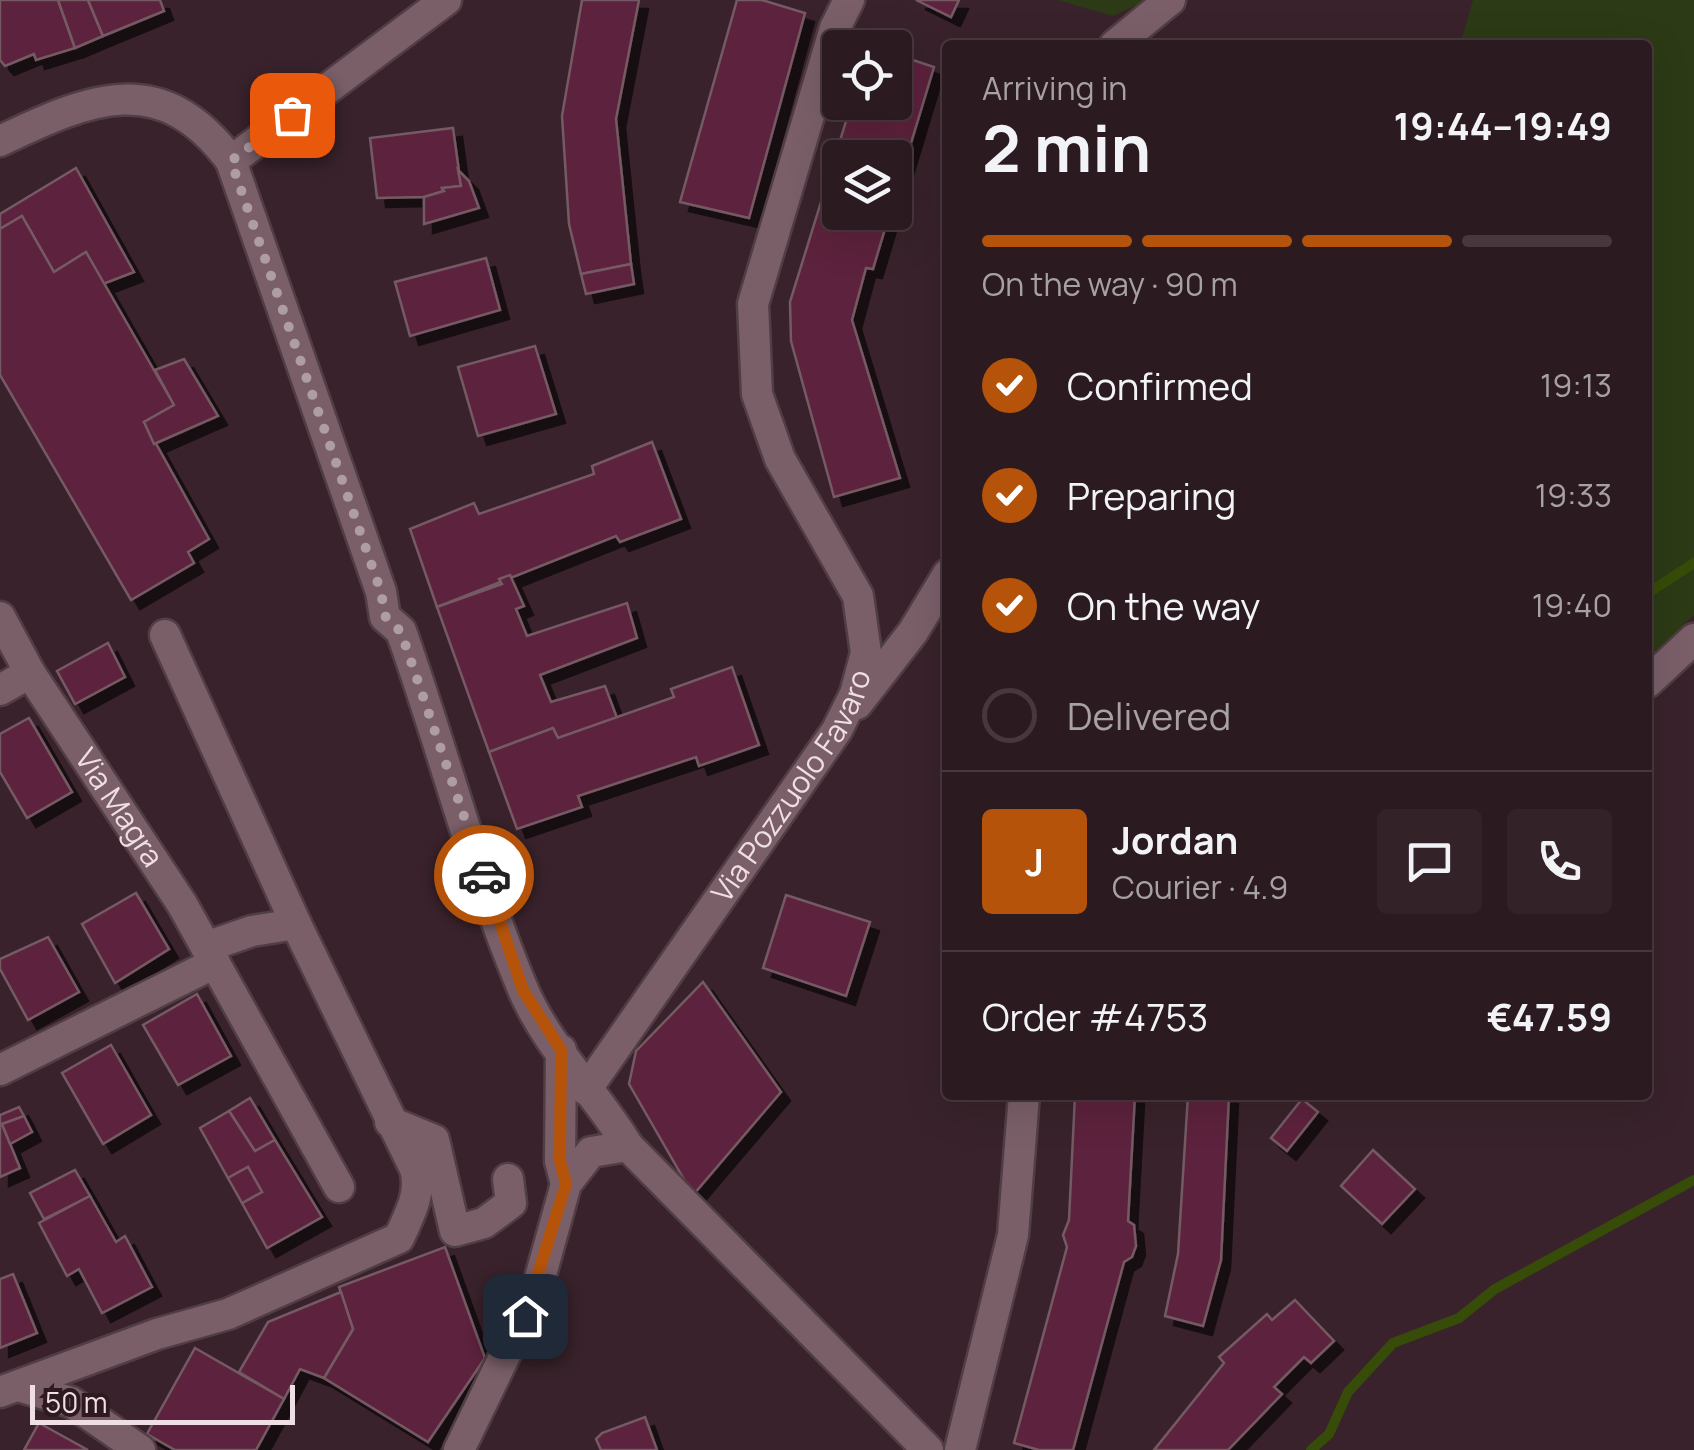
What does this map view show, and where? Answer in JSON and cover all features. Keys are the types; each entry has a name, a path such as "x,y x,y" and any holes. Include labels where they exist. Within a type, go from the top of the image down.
{"street":[{"path":"231,161 446,0"},
{"name":"Via Pozzuolo Favaro","path":"586,1090 836,730 855,694 866,653 858,596 780,458 757,394 753,304 835,28 849,0"},
{"path":"1122,40 1170,0"},
{"path":"0,141 80,105 125,100 162,105 185,115 206,128 231,161 381,592 385,616 401,632 523,990 586,1090 607,1111 628,1146 928,1450"},
{"path":"836,730 913,632 942,584"},
{"name":"Via Magra","path":"0,616 30,673 182,904 339,1187"},
{"path":"9,1389 157,1334 228,1314 399,1238 418,1182 165,635"},
{"path":"1652,678 1694,640"},
{"path":"0,690 30,673"},
{"path":"14,1064 140,998 252,930 296,924"},
{"path":"561,1050 560,1161 566,1184"},
{"path":"960,1450 1013,1235 1024,1100"},
{"path":"390,1122 434,1140 456,1231 484,1223 510,1203 508,1178"},
{"path":"459,1450 536,1289 566,1184 591,1152 628,1146"},
{"path":"9,1389 71,1402 140,1450"}],"green space":[{"path":"1057,0 1147,0 1113,16"},
{"path":"1473,0 1694,0 1694,615 1652,655 1652,40 1461,40"}],"building":[{"path":"0,0 58,0 75,48 36,60 34,54 5,66 0,60"},
{"path":"58,0 88,0 103,36 75,48"},
{"path":"88,0 160,0 164,11 103,36"},
{"path":"582,0 639,0 616,119 631,264 581,274 569,224 562,116"},
{"path":"737,0 762,0 805,13 749,218 680,202"},
{"path":"916,0 959,0 951,17"},
{"path":"912,60 934,67 912,140 840,140 846,120 912,120"},
{"path":"453,128 461,186 442,188 444,191 424,197 377,198 370,138"},
{"path":"76,168 134,272 103,284 86,252 54,272 22,216 0,229 0,214"},
{"path":"458,170 469,181 479,208 424,224 424,197 444,191 442,188 461,186"},
{"path":"822,199 822,230 885,230 873,269 866,268 852,320 900,478 834,497 791,341 790,302"},
{"path":"22,216 54,272 86,252 174,405 144,422 209,539 188,552 194,563 131,600 0,375 0,229"},
{"path":"486,258 500,310 410,336 395,282"},
{"path":"631,264 634,284 586,294 581,274"},
{"path":"535,346 556,414 478,436 458,367"},
{"path":"184,359 218,416 154,444 144,422 174,405 155,370"},
{"path":"652,442 681,519 620,542 616,536 437,607 410,529 474,503 479,514 594,474 592,466"},
{"path":"510,575 524,606 516,609 527,636 627,603 637,638 540,675 551,702 605,686 617,718 558,738 553,728 489,752 437,607 502,584 499,579"},
{"path":"108,643 125,677 75,704 57,671"},
{"path":"732,667 759,745 699,766 696,757 578,796 582,807 517,829 489,752 553,728 558,738 674,697 671,689"},
{"path":"29,718 72,792 27,818 0,772 0,734"},
{"path":"136,893 169,949 115,983 82,924"},
{"path":"786,895 870,922 846,996 763,968"},
{"path":"48,937 79,992 28,1020 0,969 0,959"},
{"path":"703,982 781,1092 693,1195 629,1084 636,1051"},
{"path":"197,994 231,1056 178,1085 143,1025"},
{"path":"111,1045 151,1115 103,1144 62,1073"},
{"path":"250,1098 275,1140 255,1151 229,1111"},
{"path":"1075,1100 1135,1100 1128,1221 1134,1225 1136,1246 1132,1257 1124,1262 1073,1450 1039,1450 1014,1443 1067,1247 1063,1235 1069,1220"},
{"path":"1188,1100 1229,1100 1221,1260 1203,1326 1165,1316 1178,1254"},
{"path":"1301,1100 1318,1112 1287,1151 1271,1138"},
{"path":"19,1107 24,1116 2,1124 20,1168 0,1177 0,1115"},
{"path":"229,1111 255,1151 275,1140 322,1217 267,1248 242,1203 262,1192 248,1167 228,1178 200,1128"},
{"path":"24,1116 32,1132 10,1144 2,1124"},
{"path":"1373,1150 1415,1189 1382,1224 1341,1186"},
{"path":"248,1167 262,1192 242,1203 228,1178"},
{"path":"75,1170 90,1196 44,1219 30,1193"},
{"path":"90,1196 116,1242 125,1236 152,1287 102,1313 79,1269 67,1276 39,1223"},
{"path":"445,1247 485,1358 428,1442 324,1378 353,1329 339,1287"},
{"path":"13,1274 37,1333 0,1348 0,1279"},
{"path":"341,1292 353,1329 324,1378 300,1369 284,1399 239,1372 268,1322"},
{"path":"1295,1300 1334,1341 1311,1363 1304,1357 1274,1387 1282,1394 1228,1450 1154,1450 1224,1363 1219,1357 1267,1314 1272,1320"},
{"path":"195,1348 284,1399 256,1450 175,1450 147,1434"},
{"path":"645,1417 657,1450 601,1450 596,1439 602,1433"},
{"path":"39,1423 88,1450 24,1450"}],"waterway":[{"path":"1652,590 1694,563"},
{"path":"1311,1450 1329,1434 1348,1392 1393,1343 1459,1318 1495,1289 1694,1180"}],"way so far":[{"path":"292,115 231,161 381,592 385,616 401,632 484,875"}],"route":[{"path":"484,875 523,990 561,1050 560,1161 566,1184 525,1316"}]}
